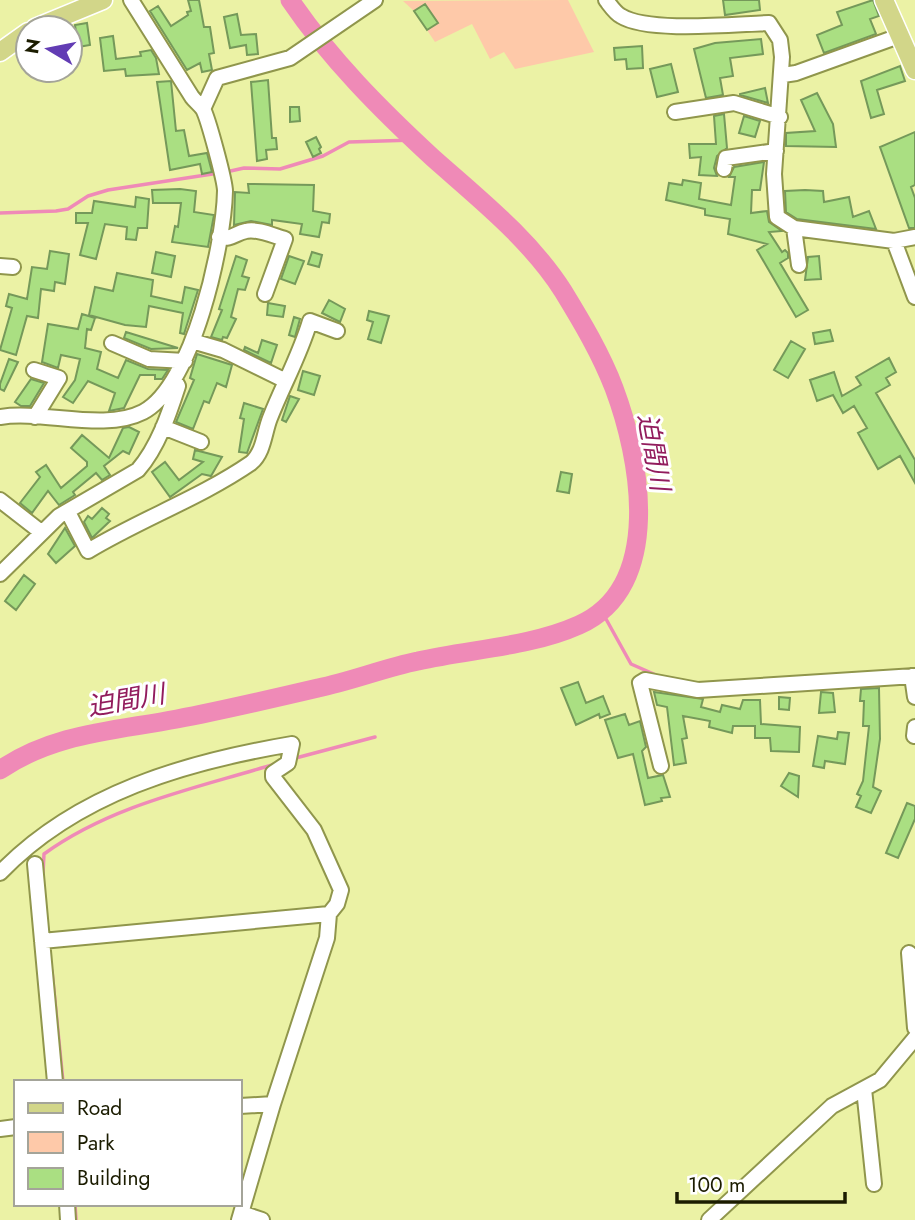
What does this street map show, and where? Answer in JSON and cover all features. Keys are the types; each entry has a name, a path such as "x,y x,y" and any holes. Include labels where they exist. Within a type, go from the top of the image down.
{"main road":[{"path":"69,14 103,0"},
{"path":"884,0 914,72"}],"street":[{"path":"0,417 95,420 132,417 147,410 174,380 192,341 219,237 225,190 203,109 186,88 131,0"},
{"path":"203,109 217,78 290,58 373,0"},
{"path":"606,0 620,16 634,21 684,26 769,23 779,40 783,75 776,150 777,217 794,228 894,241 915,237"},
{"path":"783,75 796,73 899,36"},
{"path":"675,112 734,103 780,117"},
{"path":"724,169 726,158 776,150"},
{"path":"794,228 799,265"},
{"path":"219,237 234,238 244,231 254,231 285,239 265,293"},
{"path":"894,241 915,297"},
{"path":"68,512 88,551 235,474 258,458 310,321 337,331"},
{"path":"192,341 223,349 286,381"},
{"path":"112,343 149,359 185,361"},
{"path":"34,370 59,378 35,417"},
{"path":"1,570 41,532 68,512 138,470 163,426 177,386 174,380"},
{"path":"163,426 201,442"},
{"path":"0,500 41,532"},
{"path":"662,766 640,683 645,680 698,690 914,676 915,696"},
{"path":"0,873 45,832 106,797 204,764 292,744 288,763 273,773 272,777 314,830 339,883 340,897 329,914 327,938 240,1216 262,1220"},
{"path":"35,864 55,1080"},
{"path":"42,941 329,914"},
{"path":"909,953 915,1028"},
{"path":"709,1220 832,1106 880,1080 915,1038"},
{"path":"864,1089 874,1184"},
{"path":"242,1106 273,1104"}],"green space":[{"path":"568,0 594,52 515,69 504,52 490,59 472,24 435,42 427,30 438,23 425,4 414,11 403,1"}],"building":[{"path":"188,0 199,0 204,27 210,27 214,53 209,54 212,70 202,72 200,63 187,70 150,11 158,6 171,26 191,11"},
{"path":"723,0 759,0 760,10 725,15"},
{"path":"873,0 879,16 870,19 876,34 824,53 817,35 842,25 837,12"},
{"path":"425,4 438,23 427,30 414,11"},
{"path":"237,14 241,35 256,34 258,54 247,55 246,45 230,48 224,17"},
{"path":"87,23 90,45 84,46 84,24"},
{"path":"113,36 116,59 141,56 140,52 151,50 156,58 159,74 126,76 125,69 104,71 100,38"},
{"path":"761,39 763,54 730,58 733,76 720,78 723,95 706,98 694,49 715,43"},
{"path":"642,46 643,68 627,69 626,59 615,60 614,48"},
{"path":"671,64 678,92 657,97 650,69"},
{"path":"900,66 905,81 877,90 884,114 871,118 861,81"},
{"path":"268,80 272,138 276,138 277,149 266,150 267,159 257,161 251,82"},
{"path":"171,81 176,131 184,130 189,156 207,153 212,172 202,174 200,164 170,170 157,82"},
{"path":"765,88 768,103 740,95 740,94"},
{"path":"817,93 833,124 836,147 786,146 786,133 815,131 801,100"},
{"path":"290,107 299,107 300,121 290,122"},
{"path":"724,114 727,148 717,156 714,168 717,176 699,175 701,157 690,158 689,144 716,144 714,116"},
{"path":"744,116 760,121 755,137 739,133"},
{"path":"915,132 915,185 911,187 915,198 915,228 909,228 880,147"},
{"path":"316,137 321,153 313,157 306,142"},
{"path":"764,162 760,190 752,190 751,213 767,211 769,222 782,231 769,232 782,252 785,250 788,253 788,258 780,263 808,310 796,317 757,250 767,244 728,234 730,219 705,215 705,209 666,200 669,183 682,185 683,180 701,183 699,199 731,205 735,177 729,177 734,167"},
{"path":"248,184 314,185 313,211 330,214 329,223 322,222 319,237 300,234 302,224 272,220 272,225 251,221 234,225 235,192 249,193"},
{"path":"152,190 196,191 194,212 214,215 208,247 172,242 175,226 178,227 181,203 153,203"},
{"path":"785,191 823,191 824,202 849,197 853,217 869,211 876,229 797,219 786,212"},
{"path":"136,197 149,199 147,228 138,228 136,240 126,239 127,227 105,224 96,259 80,255 88,223 76,223 76,213 92,213 94,201 135,207"},
{"path":"50,251 69,254 65,284 55,282 54,291 41,289 38,318 27,316 16,355 0,350 12,308 6,306 9,294 27,299 32,267 47,269"},
{"path":"156,252 175,256 171,277 152,273"},
{"path":"312,252 322,255 319,267 308,264"},
{"path":"236,256 247,260 242,276 249,278 245,290 238,289 231,317 236,319 227,338 223,337 222,340 211,337 222,310 219,309"},
{"path":"289,256 304,261 295,284 281,279"},
{"path":"819,256 821,279 805,280 808,257"},
{"path":"117,273 153,280 151,296 182,303 185,287 198,290 184,334 180,333 183,313 149,306 146,327 125,325 89,315 95,287 113,291"},
{"path":"329,300 345,309 340,322 322,313"},
{"path":"268,303 285,306 283,317 267,315"},
{"path":"369,311 389,316 381,343 368,339 373,322 367,320"},
{"path":"82,314 95,318 91,330 87,329 85,348 101,352 97,369 118,378 126,360 148,369 168,370 162,379 155,379 155,375 140,375 124,408 109,411 115,393 88,381 73,403 63,397 75,380 80,359 61,355 58,368 42,362 48,324 78,329"},
{"path":"294,317 300,319 295,337 289,335"},
{"path":"830,330 833,341 815,344 813,333"},
{"path":"126,332 178,348 151,349 124,338"},
{"path":"262,340 277,345 271,363 244,350 245,347 258,353"},
{"path":"791,341 805,349 788,378 774,370"},
{"path":"197,354 232,365 226,387 217,383 209,403 204,401 193,429 176,422 194,380 190,378"},
{"path":"889,358 896,372 886,378 890,385 876,393 915,460 915,483 900,456 878,469 858,433 867,428 854,406 843,413 833,395 817,401 810,380 834,372 842,396 861,385 856,377"},
{"path":"9,359 18,362 4,391 0,389 0,384"},
{"path":"303,371 320,376 314,395 298,390"},
{"path":"31,379 44,383 30,406 21,406 15,402"},
{"path":"290,396 299,399 286,422 282,420"},
{"path":"244,403 263,409 247,453 239,452 244,419 240,418"},
{"path":"129,427 139,432 129,454 123,451 104,466 110,475 102,480 96,473 73,492 75,495 59,505 48,491 32,513 20,503 40,477 36,472 46,465 61,488 87,466 87,462 71,448 82,435 109,458 123,428"},
{"path":"195,450 222,457 211,476 202,474 170,497 152,472 165,462 179,480 203,462 193,459"},
{"path":"561,472 572,474 569,493 557,491"},
{"path":"102,508 109,514 106,518 110,521 92,538 84,522 88,516 92,519"},
{"path":"65,528 75,546 56,563 48,554"},
{"path":"24,575 35,584 16,610 5,601"},
{"path":"578,682 586,703 603,696 610,714 600,718 599,714 576,725 561,688"},
{"path":"879,688 880,739 873,787 881,791 871,813 856,807 861,796 857,794 863,781 869,726 863,726 864,701 860,701 861,689"},
{"path":"654,692 703,699 701,707 720,712 722,705 740,709 743,700 760,700 761,724 800,727 799,752 771,751 770,738 755,738 755,726 733,726 732,733 709,727 710,721 683,716 687,738 682,739 686,763 674,765 667,707 657,705"},
{"path":"821,692 833,693 835,712 819,713"},
{"path":"779,697 790,698 789,710 779,709"},
{"path":"625,714 629,725 640,721 646,747 642,751 648,778 663,775 670,797 661,798 662,801 645,805 633,754 618,758 605,720"},
{"path":"838,732 849,733 845,764 825,761 824,768 813,766 818,736 837,739"},
{"path":"789,773 799,776 798,797 781,786"},
{"path":"907,803 915,806 915,819 898,858 886,853"}],"waterway":[{"name":"迫間川","path":"0,770 42,748 85,735 230,708 331,685 405,664 520,643 560,632 579,625 606,607 624,582 635,552 638,518 632,449 614,388 584,326 563,291 535,254 503,220 375,102 322,43 290,0"},
{"path":"226,172 244,168 280,169 323,156 349,142 415,140"},
{"path":"0,213 68,209 88,196 108,190 219,173"},
{"path":"601,610 631,664 656,675"},
{"path":"784,678 909,670"},
{"path":"292,759 375,737"},
{"path":"43,873 44,854 98,822 157,799 278,763"},
{"path":"52,971 63,1080"},
{"path":"75,1206 76,1220"}]}
